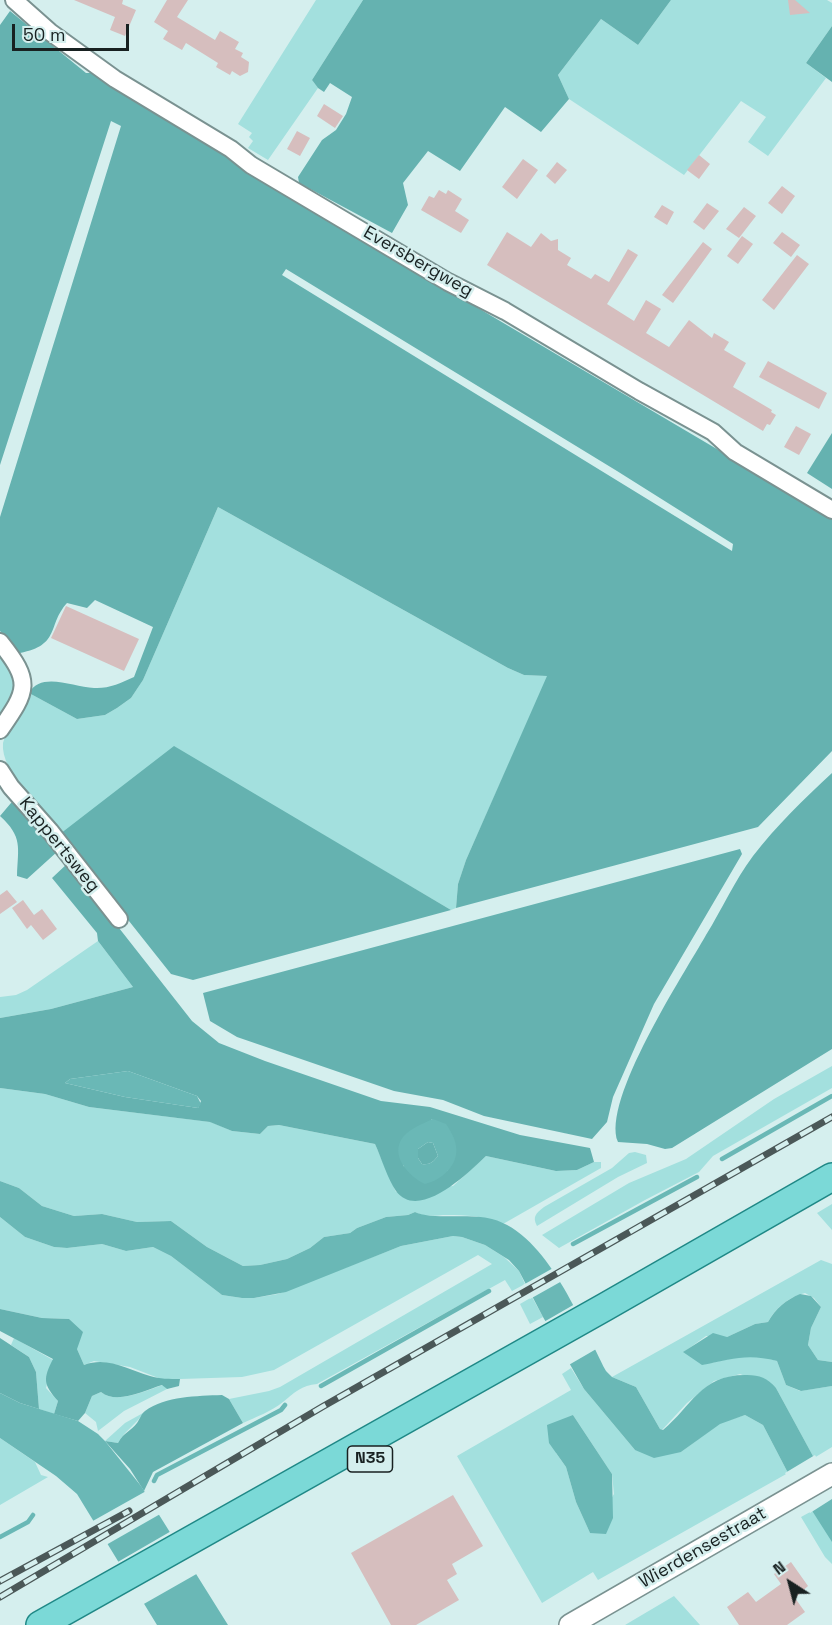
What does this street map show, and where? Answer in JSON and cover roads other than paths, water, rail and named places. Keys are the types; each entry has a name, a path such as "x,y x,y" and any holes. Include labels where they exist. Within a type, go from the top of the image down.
{"main road":[{"name":"N35","path":"610,1314 832,1177"},
{"name":"N35","path":"40,1625 120,1589 610,1314 832,1195"},
{"name":"N35","path":"72,1625 120,1589"}],"street":[{"name":"Eversbergweg","path":"14,0 50,32 115,79 231,149 251,165 439,276 505,311 712,432 735,452 832,510"},
{"path":"0,642 21,671 23,684 20,699 0,730"},
{"name":"Kappertsweg","path":"0,770 11,787 50,831 118,919"},
{"name":"Wierdensestraat","path":"568,1624 832,1474"}],"waterway":[{"path":"722,1159 832,1096"},
{"path":"573,1244 697,1177"},
{"path":"321,1386 489,1291"},
{"path":"154,1481 157,1475 281,1410 285,1405"},
{"path":"0,1537 28,1522 33,1515"}],"railway":[{"path":"0,1597 322,1407 832,1117"},
{"path":"0,1581 129,1511"}]}
